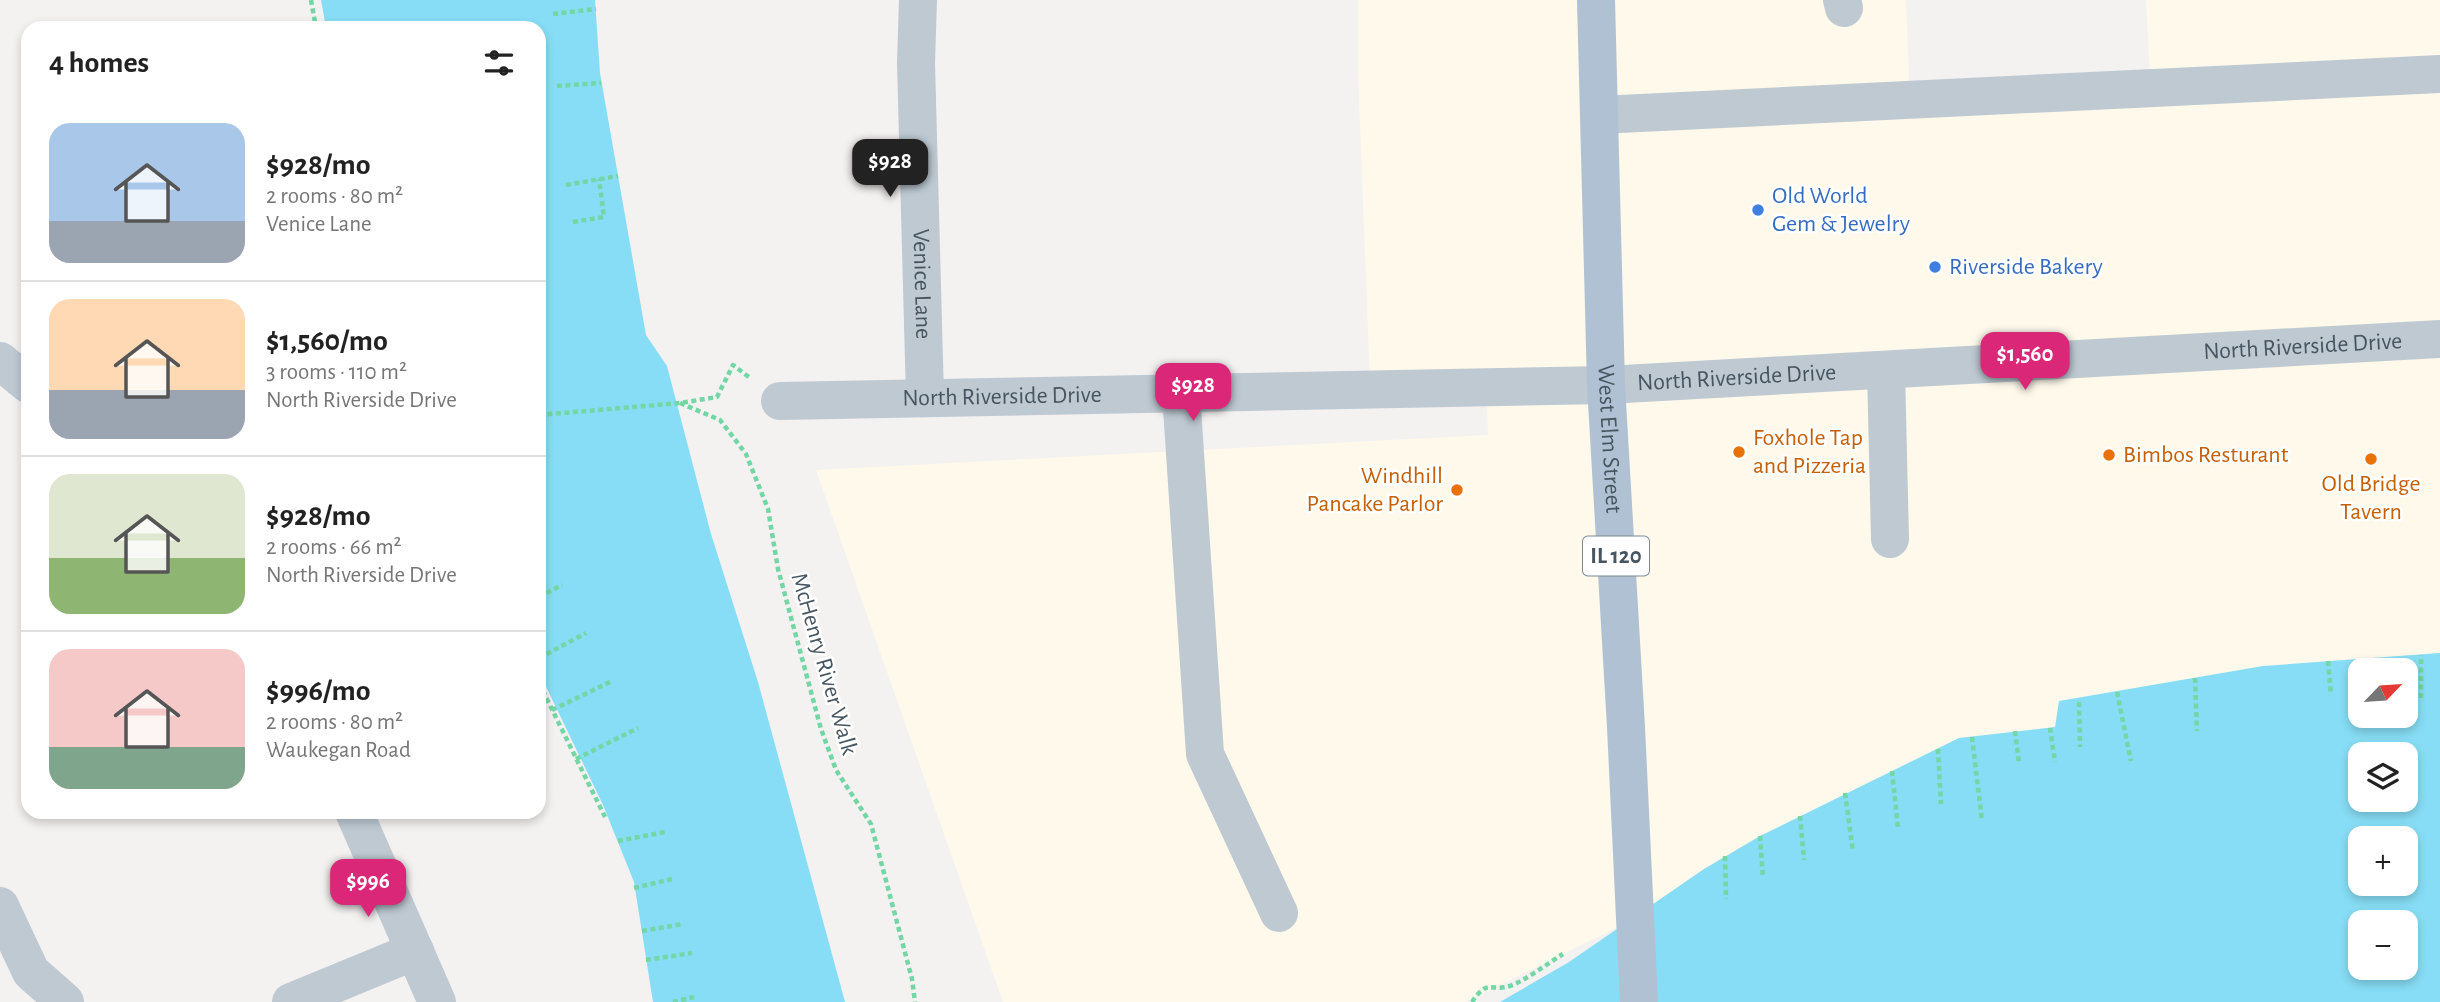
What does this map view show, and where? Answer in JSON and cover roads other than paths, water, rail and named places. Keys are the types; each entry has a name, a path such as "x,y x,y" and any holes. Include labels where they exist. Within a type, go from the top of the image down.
{"main road":[{"name":"West Elm Street","path":"1596,0 1606,385 1639,1002"}],"street":[{"name":"Venice Lane","path":"918,0 916,63 925,398"},
{"path":"1599,115 2440,75"},
{"name":"North Riverside Drive","path":"780,401 1606,385 2440,339"},
{"path":"0,360 21,378"},
{"path":"1886,370 1890,539"},
{"path":"1181,393 1205,754 1279,913"},
{"path":"357,819 437,1002"},
{"path":"0,906 31,972 65,1002"},
{"path":"290,1002 415,951"}],"water":[{"path":"321,0 595,0 600,73 646,335 667,366 711,534 758,682 845,1002 653,1002 634,882 603,805 546,687 546,21 325,21"},
{"path":"2440,653 2440,1002 1500,1002 1569,962 1704,869 1760,836 1959,738 2055,727 2059,701 2263,666 2348,660 2348,728 2418,728 2418,658 2372,658"}],"place":[{"name":"Old World Gem & Jewelry","path":"1758,210"},
{"name":"Riverside Bakery","path":"1935,267"},
{"name":"Foxhole Tap and Pizzeria","path":"1739,452"},
{"name":"Bimbos Resturant","path":"2109,455"},
{"name":"Old Bridge Tavern","path":"2371,459"},
{"name":"Windhill Pancake Parlor","path":"1457,490"}]}
